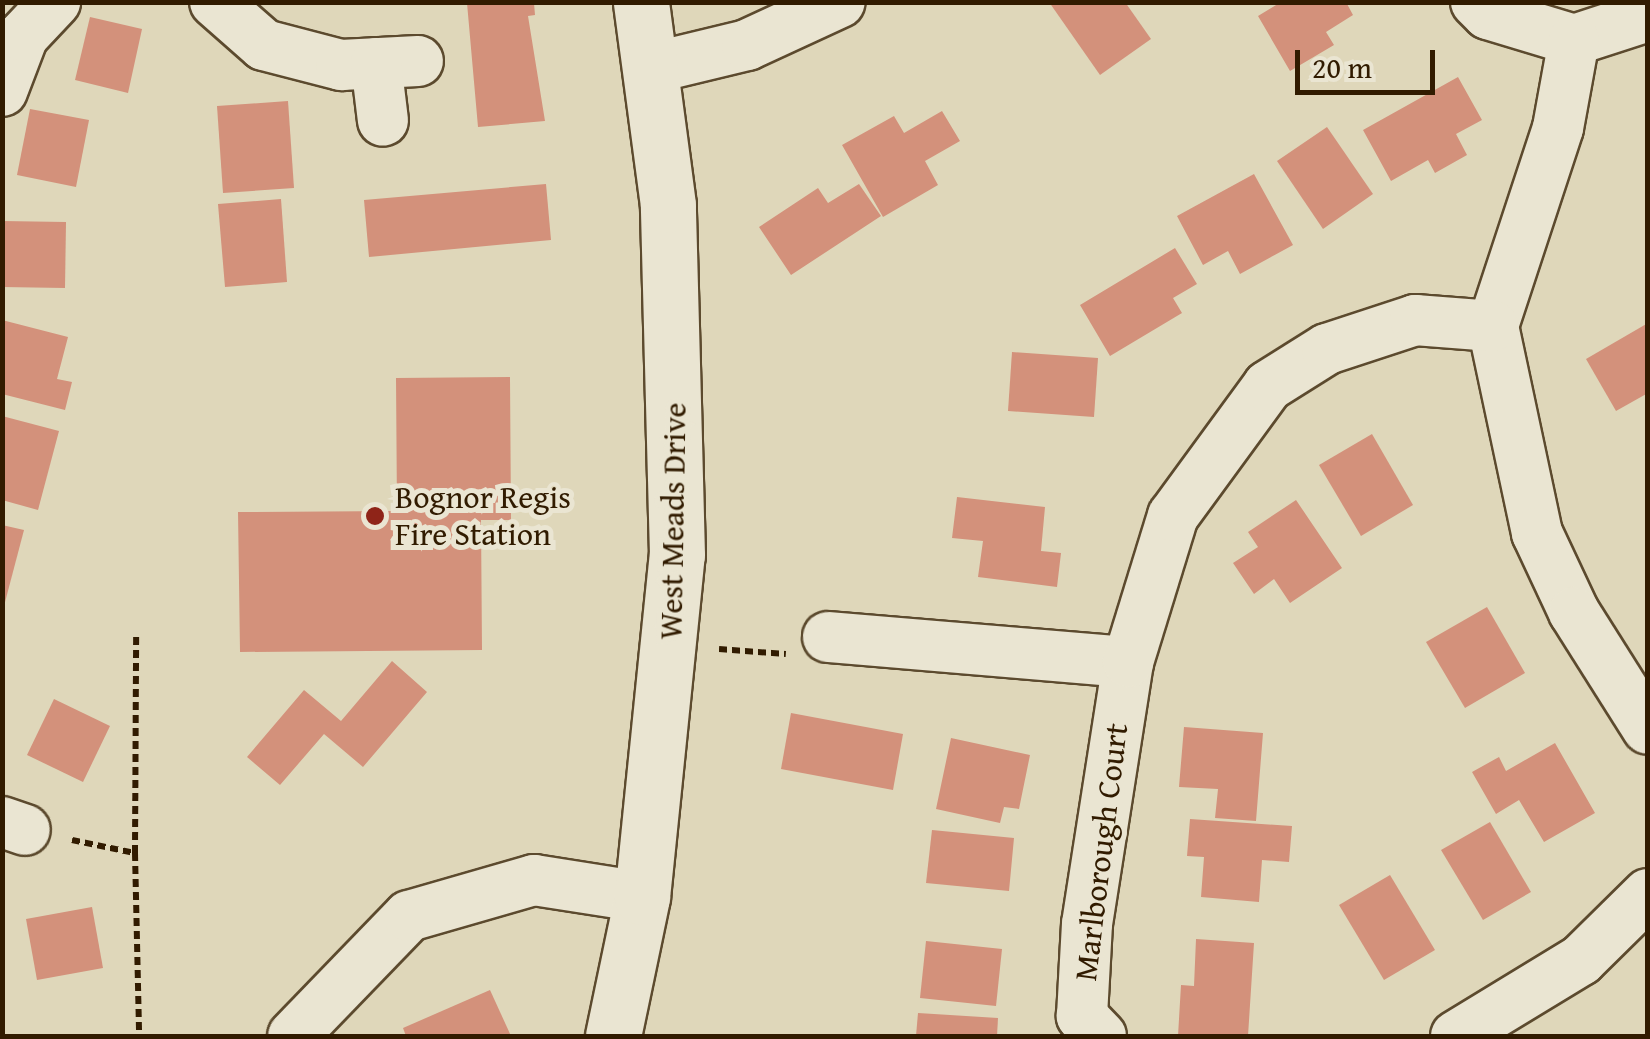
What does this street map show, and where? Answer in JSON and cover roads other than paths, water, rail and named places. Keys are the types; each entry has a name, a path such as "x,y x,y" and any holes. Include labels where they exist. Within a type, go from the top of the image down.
{"street":[{"path":"2,91 23,36 56,2"},
{"path":"214,2 264,45 340,66 397,62 383,121"},
{"name":"West Meads Drive","path":"613,1036 642,896 673,646 675,356 652,68 641,2"},
{"path":"652,68 747,46 840,2"},
{"path":"1476,2 1488,14 1574,40 1648,16"},
{"path":"1574,40 1558,128 1493,326 1537,534 1574,612 1648,729"},
{"name":"Marlborough Court","path":"1087,1030 1086,924 1128,662 1173,516 1268,386 1327,349 1415,320 1493,326"},
{"path":"828,637 1128,662"},
{"path":"292,1036 408,916 534,880 642,896"},
{"path":"1456,1036 1581,960 1648,894"}],"place":[{"name":"Bognor Regis Fire Station","path":"375,516"}]}
